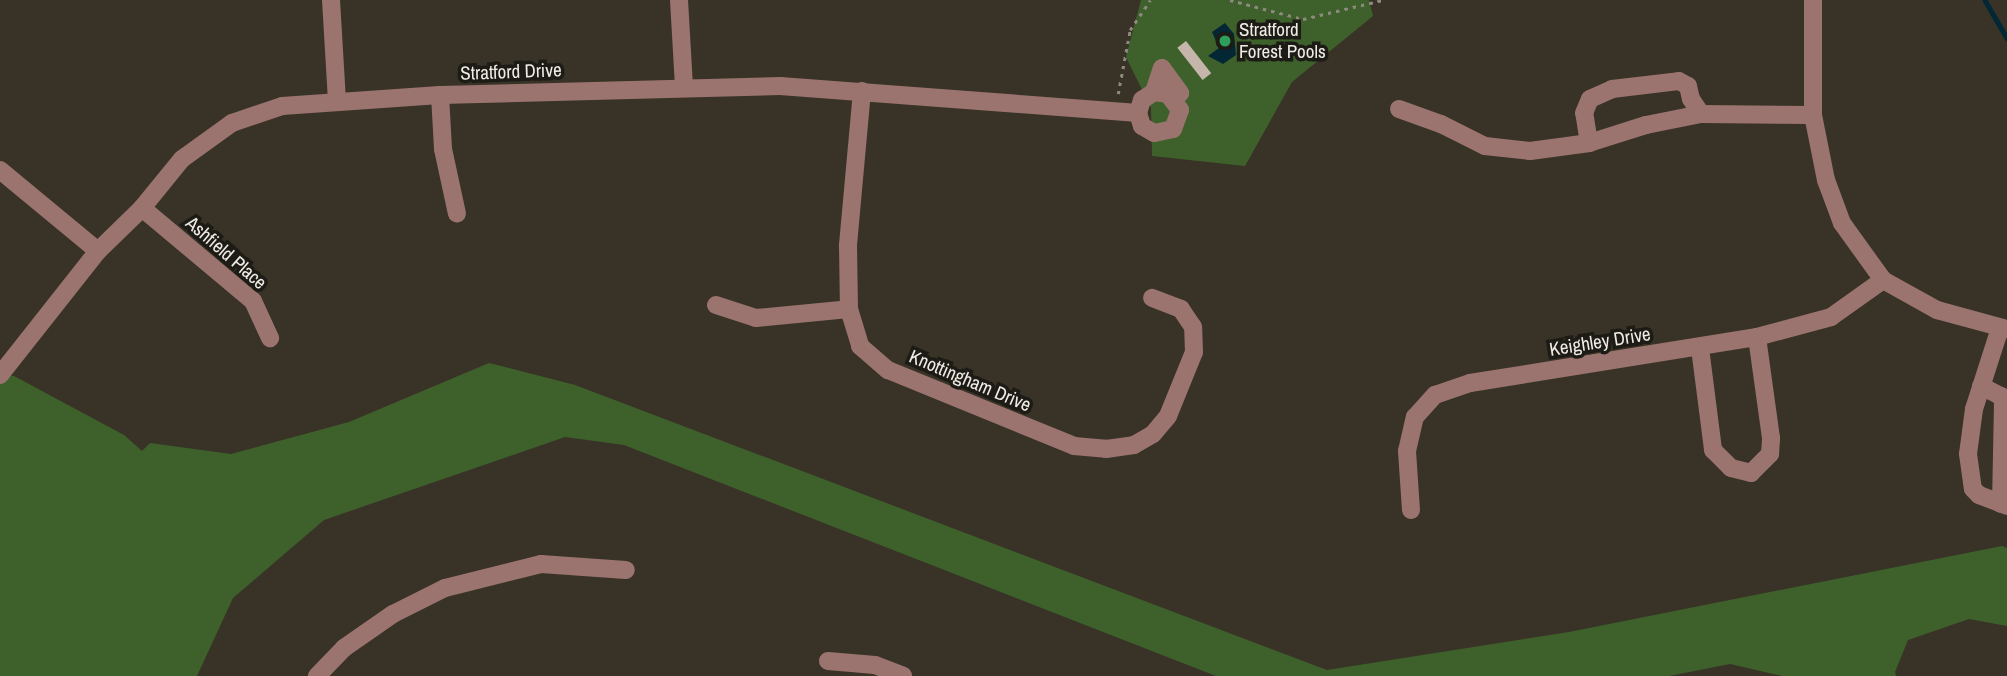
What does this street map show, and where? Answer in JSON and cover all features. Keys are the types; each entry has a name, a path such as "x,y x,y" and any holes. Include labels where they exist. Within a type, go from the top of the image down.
{"street":[{"path":"331,0 337,100"},
{"path":"679,0 684,88"},
{"path":"1813,0 1813,115 1826,180 1842,223 1883,281 1937,310 2003,329 1982,386 1974,409 1968,454 1973,489 1979,495 2004,505 2003,402 2001,396 1982,386"},
{"path":"1589,143 1584,113 1590,99 1612,89 1679,81 1688,86 1691,99 1702,114"},
{"name":"Stratford Drive","path":"0,375 98,251 142,208 183,159 232,123 282,106 337,100 780,86 1138,113"},
{"name":"Knottingham Drive","path":"862,91 848,246 849,309 860,345 888,370 1074,446 1106,449 1134,445 1153,434 1168,416 1194,352 1193,327 1181,310 1153,298"},
{"path":"1154,92 1174,98 1180,117 1167,132 1147,130 1138,113 1142,100 1154,92"},
{"path":"440,96 443,149 457,214"},
{"path":"1399,109 1441,124 1485,146 1530,151 1589,143 1646,125 1702,114 1813,115"},
{"path":"0,170 98,251"},
{"name":"Ashfield Place","path":"142,208 253,301 270,338"},
{"name":"Keighley Drive","path":"1411,510 1406,451 1415,417 1435,395 1469,383 1757,337 1831,317 1883,281"},
{"path":"716,305 756,318 849,309"},
{"path":"1700,348 1713,450 1731,468 1751,473 1770,454 1771,438 1757,337"},
{"path":"317,676 344,648 393,614 445,588 541,564 626,570"},
{"path":"828,661 875,665 903,676"}],"path":[{"path":"1115,111 1130,30 1150,0"},
{"path":"1230,0 1303,19 1383,0"}],"green space":[{"path":"1141,0 1369,0 1373,16 1292,82 1245,166 1152,156 1151,108 1126,57"},
{"path":"489,363 575,385 1327,670 1569,632 2002,546 2007,548 2007,626 1969,619 1908,640 1895,672 1896,676 1782,676 1730,664 1669,676 1216,676 624,445 565,437 324,520 233,598 197,676 0,676 0,374 14,376 124,435 142,451 150,443 231,454 349,422"}],"water":[{"name":"Stratford Forest Pools","path":"1225,23 1234,34 1236,55 1223,64 1208,56 1219,48 1212,32"}],"building":[{"path":"1186,41 1211,73 1203,80 1177,48"}],"waterway":[{"path":"1985,0 2007,38"}],"place":[{"name":"Stratford Forest Pools","path":"1225,41"}]}
